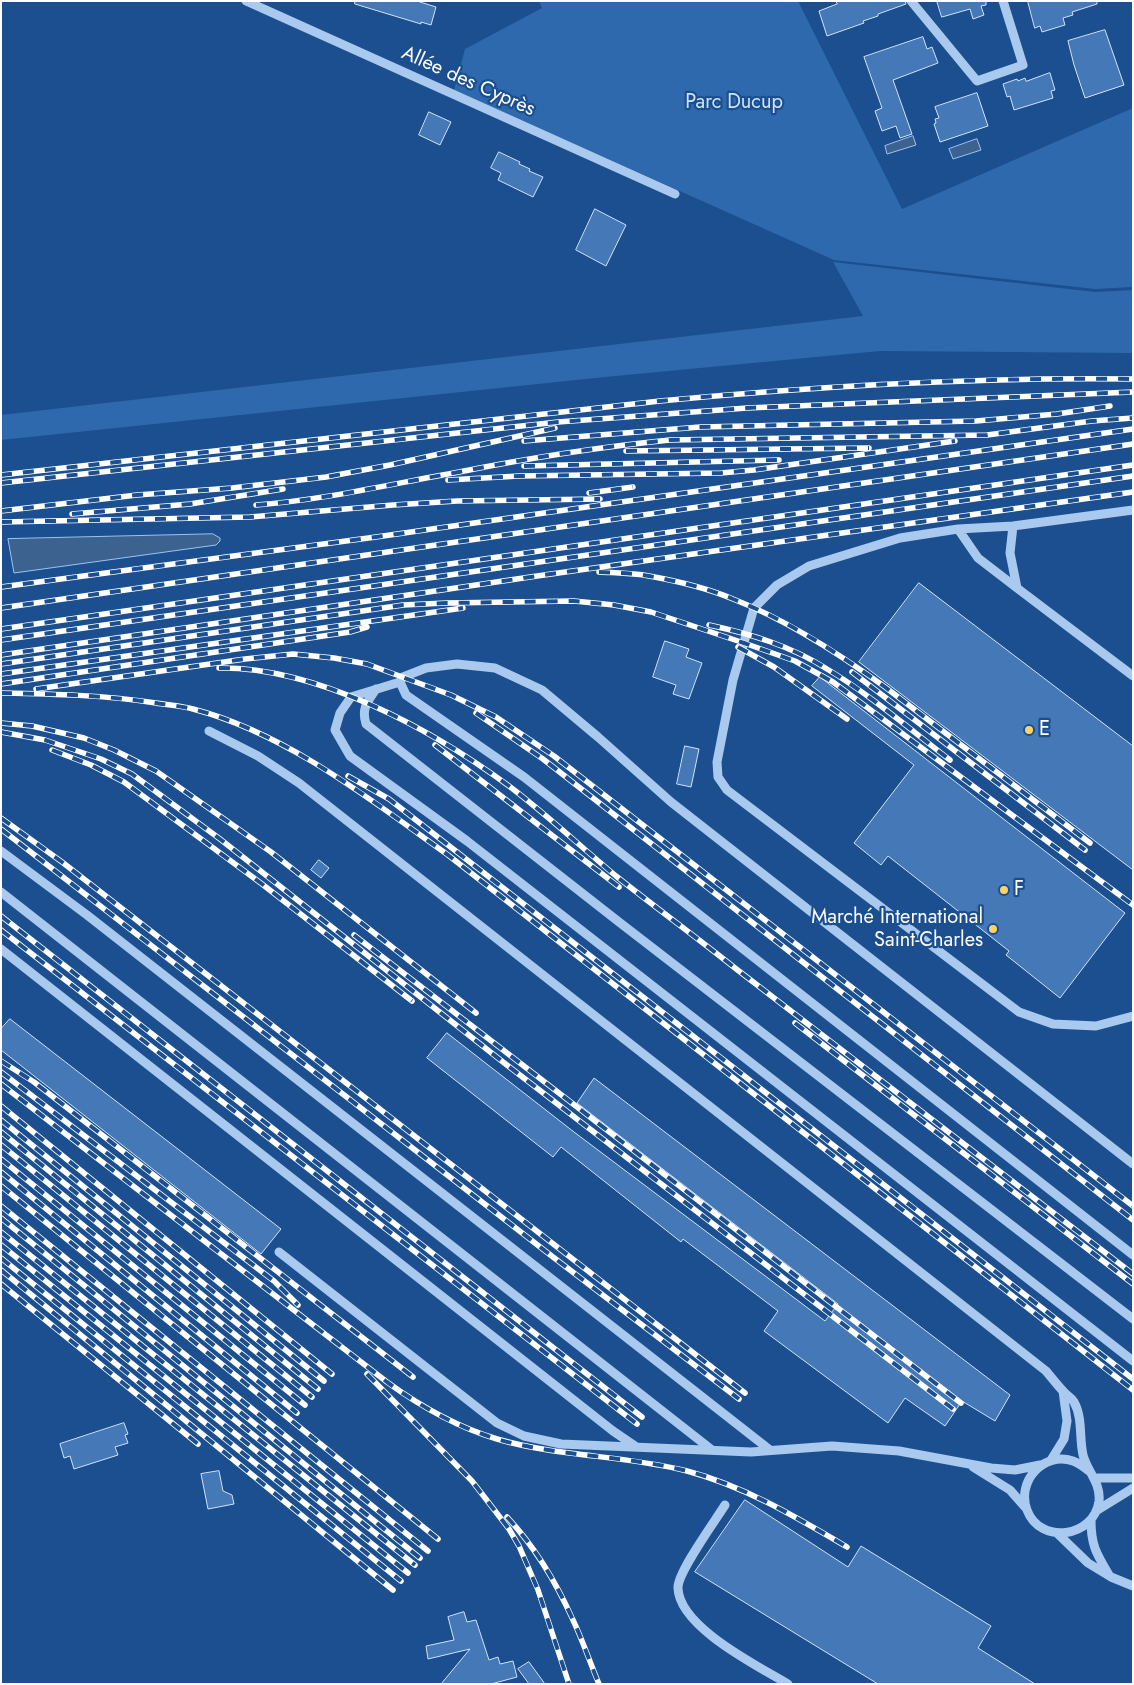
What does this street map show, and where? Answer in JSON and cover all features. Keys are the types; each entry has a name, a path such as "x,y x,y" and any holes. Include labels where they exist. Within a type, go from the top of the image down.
{"street":[{"name":"Allée des Cyprès","path":"246,1 675,194"},
{"path":"911,1 977,81 1024,65 1003,1"},
{"path":"1133,510 1013,526 958,529 900,538 809,566 777,586 754,608 733,680 717,762 718,777 727,790 1019,1012 1053,1024 1096,1026 1133,1016"},
{"path":"1013,526 1010,553 1017,588"},
{"path":"958,529 978,558 1133,676"},
{"path":"1133,1164 671,802 542,690 495,668 457,664 426,668 403,677 400,682 351,696 340,713 335,730 350,756 467,841 1133,1361"},
{"path":"400,682 406,695 524,777 1133,1255"},
{"path":"376,689 366,704 363,715 366,724 1133,1319"},
{"path":"209,731 258,756 299,783 1046,1371 1074,1402 1080,1421 1083,1456 1099,1489 1099,1500 1091,1520 1082,1528 1058,1534"},
{"path":"1,851 95,921 770,1450"},
{"path":"1,892 712,1450"},
{"path":"1,949 605,1425 635,1446"},
{"path":"279,1252 497,1423 524,1436 561,1444 751,1452 832,1446 900,1451 1015,1470 1061,1459 1072,1460 1081,1464 1092,1475 1133,1478"},
{"path":"1051,1460 1064,1439 1067,1421 1063,1391"},
{"path":"966,1463 992,1477 1010,1490 1039,1526 1058,1534 1088,1563 1110,1577 1133,1586"},
{"path":"1026,1509 1024,1496 1026,1484 1032,1473 1042,1464"},
{"path":"1096,1511 1133,1488"},
{"path":"725,1505 682,1573 678,1588 684,1608 716,1640 788,1684"},
{"path":"1091,1520 1091,1538 1098,1557 1110,1577"}],"green space":[{"name":"Parc Ducup","path":"539,1 798,1 902,209 1133,108 1133,287 1095,289 834,260 454,90 465,49 542,8"},
{"path":"833,262 1095,292 1133,290 1133,353 880,351 605,377 1,440 1,415 863,316"}],"shaded area":[{"path":"913,136 916,145 887,154 885,146"},
{"path":"977,139 981,150 953,159 949,149"},
{"path":"213,534 220,538 216,545 14,573 8,539"}],"building":[{"path":"355,1 417,1 436,7 431,25 421,22 421,24 355,4"},
{"path":"836,1 905,1 906,4 878,14 878,16 863,21 864,23 827,36 819,11 837,4"},
{"path":"937,1 986,1 986,5 981,6 984,15 973,19 970,9 942,17"},
{"path":"1028,1 1097,1 1097,4 1072,12 1073,15 1063,18 1065,25 1042,32 1040,26 1035,28"},
{"path":"1105,30 1124,85 1085,98 1068,41"},
{"path":"923,37 927,49 932,47 938,63 893,80 912,134 900,138 896,126 882,131 875,111 882,108 864,57"},
{"path":"1050,73 1055,90 1051,91 1053,98 1014,110 1010,96 1007,97 1003,84 1017,79 1018,81 1025,78 1026,81"},
{"path":"977,93 988,126 940,142 934,124 936,123 935,119 939,118 935,107"},
{"path":"429,112 451,122 440,145 419,135"},
{"path":"499,152 520,162 519,164 530,169 529,171 543,177 533,197 498,180 501,173 491,168"},
{"path":"595,209 626,225 606,266 576,250"},
{"name":"E","path":"919,583 1133,746 1133,870 859,662"},
{"path":"665,641 689,649 686,657 702,663 689,699 673,694 676,685 653,677"},
{"name":"F","path":"820,677 1125,913 1060,998 1006,955 1009,951 888,856 881,865 854,843 914,765 812,686"},
{"path":"685,746 699,749 691,787 677,784"},
{"path":"319,860 329,868 321,878 311,870"},
{"path":"10,1019 281,1229 261,1254 1,1050 1,1029"},
{"path":"447,1033 574,1132 825,1321 838,1304 577,1103 594,1078 1010,1395 995,1421 962,1401 945,1426 905,1398 888,1423 764,1331 778,1311 683,1239 681,1242 561,1147 553,1157 427,1058"},
{"path":"124,1423 128,1434 125,1435 128,1443 115,1447 118,1455 74,1469 70,1456 64,1458 60,1444"},
{"path":"219,1471 223,1491 232,1495 234,1504 208,1509 201,1474"},
{"path":"745,1500 848,1567 861,1546 991,1626 978,1648 1035,1684 878,1684 695,1572"},
{"path":"464,1612 467,1622 476,1620 489,1660 498,1657 500,1664 513,1661 517,1677 491,1684 441,1684 470,1649 428,1659 426,1646 454,1640 448,1617"},
{"path":"529,1662 545,1684 529,1684 518,1669"}],"railway":[{"path":"1,475 660,401 837,387 955,381 1133,379"},
{"path":"1,483 558,422 747,408 1133,392"},
{"path":"524,441 700,427 976,421 1057,414 1110,406"},
{"path":"256,505 332,496 564,453 670,440 987,435 1092,421 1133,418"},
{"path":"1,511 137,495 232,488 326,477 390,465 555,428"},
{"path":"1,587 376,537 1133,429"},
{"path":"448,480 519,476 721,473 955,441"},
{"path":"1,608 1133,444"},
{"path":"626,451 869,448"},
{"path":"524,466 779,460"},
{"path":"1,629 1133,465"},
{"path":"1,640 1133,476"},
{"path":"589,493 633,487"},
{"path":"72,514 190,504 283,489"},
{"path":"1,655 537,576 1133,492"},
{"path":"1,522 250,517 457,501 600,499"},
{"path":"599,572 643,575 702,588 753,607 792,627 885,687 1090,843"},
{"path":"1,664 403,605 574,601 614,605 651,612 795,661 833,682 1133,905"},
{"path":"1,674 463,608"},
{"path":"709,625 740,632 785,647 813,661 874,701 950,760"},
{"path":"1,684 350,632 367,627"},
{"path":"738,647 774,667 847,719"},
{"path":"36,689 245,659 293,654 334,658 367,664 451,695 496,717 554,756 1133,1206"},
{"path":"219,668 257,670 295,678 334,690 372,705 445,743 509,786 631,888 1133,1274"},
{"path":"852,672 1085,850"},
{"path":"1,693 59,694 137,700 193,709 228,720 261,734 327,770 448,855 1133,1390"},
{"path":"476,713 543,759 1133,1220"},
{"path":"1,723 32,726 84,738 114,750 156,771 271,852 476,1013"},
{"path":"1,732 45,740 101,759 132,774 220,839 503,1062 953,1409"},
{"path":"435,745 619,887"},
{"path":"52,750 91,765 124,782 262,884 412,1001"},
{"path":"348,776 389,799 1133,1379"},
{"path":"1,818 62,862 745,1393"},
{"path":"1,829 739,1399"},
{"path":"1,916 642,1417"},
{"path":"1,930 637,1424"},
{"path":"354,935 961,1403"},
{"path":"795,1023 1133,1284"},
{"path":"1,1061 34,1082 413,1377"},
{"path":"1,1072 274,1281 298,1305"},
{"path":"1,1084 387,1382 439,1415 482,1434 520,1445 663,1466 708,1477 769,1503 847,1547"},
{"path":"1,1106 332,1374"},
{"path":"1,1120 324,1381"},
{"path":"1,1132 318,1389"},
{"path":"1,1145 312,1397"},
{"path":"1,1159 305,1405"},
{"path":"1,1172 297,1413"},
{"path":"1,1186 438,1539"},
{"path":"1,1206 428,1551"},
{"path":"1,1218 420,1558"},
{"path":"1,1232 415,1565"},
{"path":"1,1245 408,1573"},
{"path":"1,1258 401,1581"},
{"path":"1,1270 393,1590"},
{"path":"1,1284 198,1444"},
{"path":"367,1374 472,1481 509,1529 519,1546 538,1590 569,1684"},
{"path":"507,1517 536,1553 559,1592 577,1628 599,1684"}],"place":[{"name":"E","path":"1029,730"},
{"name":"F","path":"1004,890"},
{"name":"Marché International Saint-Charles","path":"993,929"}]}
